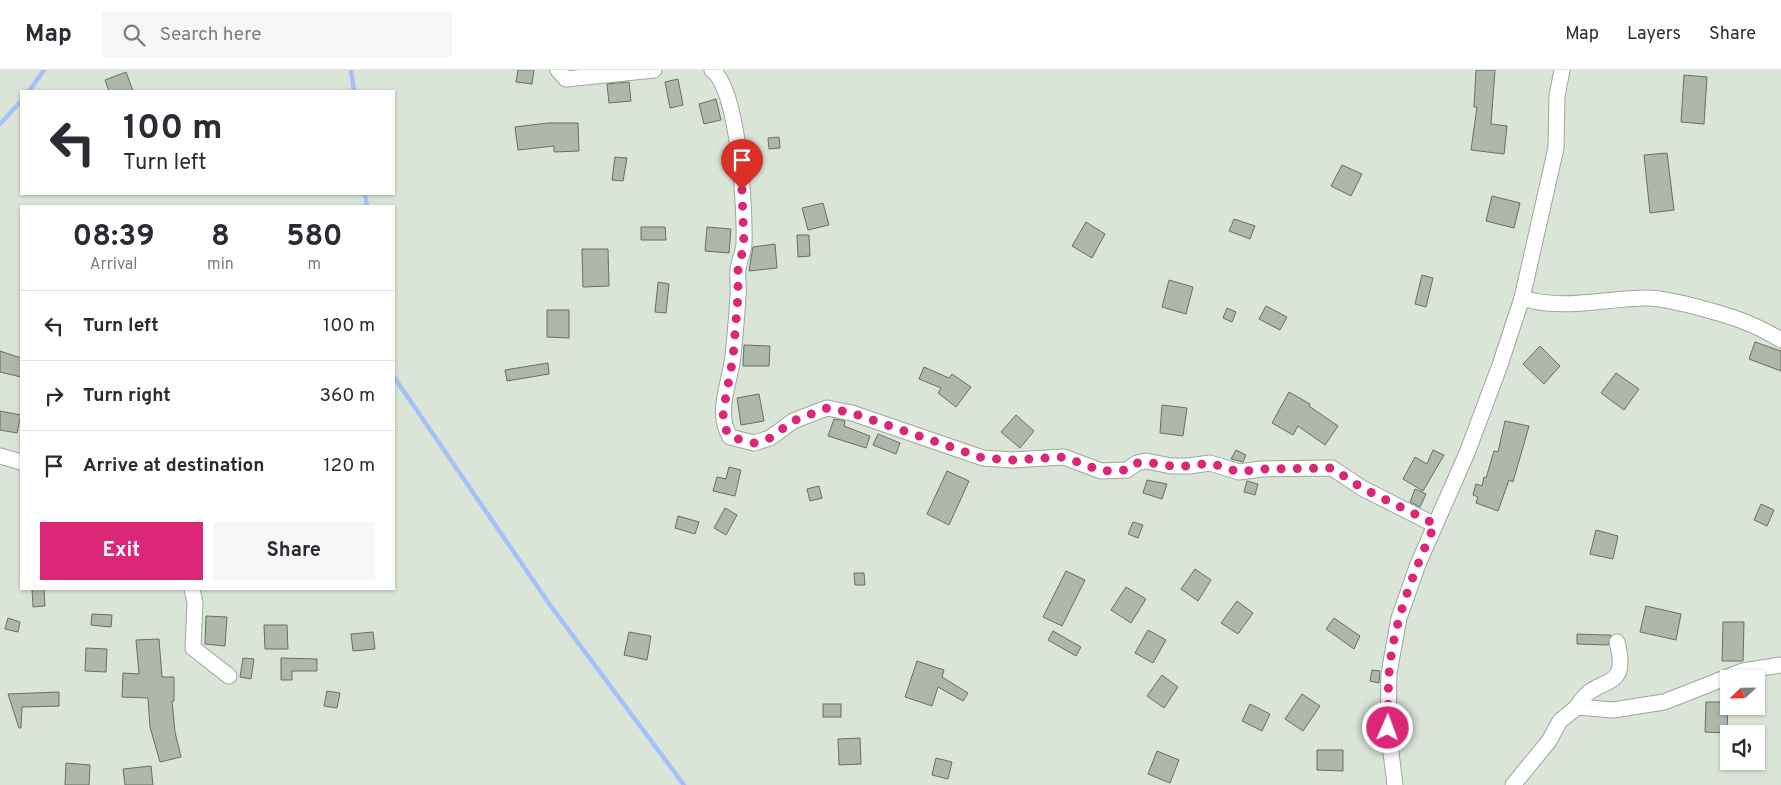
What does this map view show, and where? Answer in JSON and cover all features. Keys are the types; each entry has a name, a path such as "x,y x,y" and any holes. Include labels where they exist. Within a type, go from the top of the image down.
{"street":[{"path":"558,70 566,79 654,70"},
{"path":"712,70 726,94 734,124 743,204 744,246 738,268 738,296 733,358 723,412 724,426 730,437 754,443 770,438 793,421 827,408 852,413 983,458 1013,460 1064,457 1102,471 1127,470 1137,463 1146,462 1180,466 1210,463 1239,472 1261,469 1332,468 1362,488 1435,524"},
{"path":"1395,785 1388,728 1389,672 1399,618 1418,564 1470,444 1522,298 1556,148 1557,96 1562,70"},
{"path":"1522,298 1539,304 1559,306 1604,300 1648,298 1666,300 1744,320 1781,340"},
{"path":"0,456 20,462"},
{"path":"192,590 195,603 193,648 229,676"},
{"path":"1514,785 1550,741 1560,720 1577,707 1587,693 1618,675 1622,668 1617,642"},
{"path":"1577,707 1613,710 1664,702 1743,670 1781,665"}],"building":[{"path":"518,70 534,70 532,84 516,82"},
{"path":"1476,70 1495,70 1491,124 1507,126 1504,154 1471,150 1477,107 1474,107"},
{"path":"126,72 133,90 109,90 105,80"},
{"path":"1684,75 1707,77 1704,124 1681,122"},
{"path":"678,79 683,105 670,108 665,82"},
{"path":"629,82 631,101 609,103 607,84"},
{"path":"716,99 721,120 704,124 699,104"},
{"path":"548,123 578,123 579,151 554,152 554,146 518,150 515,127"},
{"path":"779,137 780,148 769,149 768,138"},
{"path":"1667,153 1674,210 1650,213 1644,155"},
{"path":"615,157 627,158 623,181 612,180"},
{"path":"1342,165 1362,174 1351,196 1331,186"},
{"path":"1492,196 1520,203 1514,228 1486,221"},
{"path":"823,203 829,225 808,230 802,208"},
{"path":"1234,219 1255,226 1250,239 1229,231"},
{"path":"1086,222 1105,234 1092,258 1072,246"},
{"path":"641,227 665,227 666,240 641,240"},
{"path":"707,227 731,229 729,253 705,251"},
{"path":"797,235 809,235 810,256 798,257"},
{"path":"775,244 777,268 749,271 753,247"},
{"path":"582,249 608,249 609,286 583,287"},
{"path":"1422,275 1433,278 1426,307 1415,304"},
{"path":"1169,280 1193,287 1186,314 1162,307"},
{"path":"658,282 669,284 666,313 655,312"},
{"path":"1266,306 1287,317 1280,330 1259,319"},
{"path":"1227,308 1236,312 1232,322 1223,318"},
{"path":"547,310 569,310 569,338 547,337"},
{"path":"1755,342 1781,351 1781,371 1749,359"},
{"path":"744,345 770,346 769,366 743,366"},
{"path":"1540,346 1560,366 1544,384 1523,364"},
{"path":"0,351 20,358 20,377 0,372"},
{"path":"548,363 549,374 507,381 505,370"},
{"path":"924,367 949,378 952,374 971,387 956,407 938,393 941,388 919,379"},
{"path":"1616,373 1639,389 1624,410 1601,393"},
{"path":"1289,392 1310,404 1309,406 1338,426 1325,445 1298,426 1293,435 1272,423"},
{"path":"759,394 764,421 741,425 737,398"},
{"path":"1162,405 1187,408 1183,436 1160,433"},
{"path":"0,411 20,415 17,433 0,430"},
{"path":"1016,415 1034,431 1020,448 1001,432"},
{"path":"834,419 845,421 844,426 870,436 866,448 828,436"},
{"path":"1505,421 1529,426 1513,482 1509,480 1498,511 1476,503 1478,497 1473,495 1476,484 1482,486 1484,477 1486,478 1494,451 1498,452"},
{"path":"878,434 900,443 896,454 873,445"},
{"path":"1236,450 1246,455 1243,462 1231,459"},
{"path":"1433,450 1444,455 1423,491 1403,479 1415,457 1427,464"},
{"path":"729,467 741,470 735,496 713,491 717,477 726,479"},
{"path":"947,471 969,481 949,525 927,514"},
{"path":"1147,480 1167,484 1162,499 1143,493"},
{"path":"1247,481 1258,484 1255,495 1244,492"},
{"path":"819,486 822,498 810,501 807,489"},
{"path":"1415,489 1426,494 1420,507 1410,502"},
{"path":"1761,504 1774,510 1767,526 1754,520"},
{"path":"725,508 737,515 726,535 714,528"},
{"path":"678,516 699,522 695,534 675,528"},
{"path":"1133,522 1143,525 1138,538 1128,534"},
{"path":"1596,530 1618,536 1613,559 1590,554"},
{"path":"1195,569 1211,580 1198,601 1181,589"},
{"path":"1066,571 1085,580 1062,626 1043,617"},
{"path":"854,573 864,573 865,585 855,585"},
{"path":"1126,587 1146,599 1131,623 1111,610"},
{"path":"32,590 44,590 45,606 33,607"},
{"path":"1237,601 1253,613 1238,634 1221,623"},
{"path":"1646,606 1681,614 1676,640 1640,632"},
{"path":"92,614 112,615 111,627 91,625"},
{"path":"206,616 227,617 225,646 205,644"},
{"path":"8,618 20,622 18,632 5,629"},
{"path":"1334,618 1360,636 1354,649 1326,629"},
{"path":"1723,622 1744,622 1743,661 1722,661"},
{"path":"264,625 287,625 288,649 265,649"},
{"path":"1148,630 1166,640 1153,663 1135,653"},
{"path":"1053,631 1081,647 1076,656 1048,640"},
{"path":"373,632 375,649 353,651 351,634"},
{"path":"629,632 651,636 647,660 624,655"},
{"path":"1577,634 1611,635 1608,645 1577,644"},
{"path":"159,639 162,677 174,677 174,701 172,701 175,732 181,757 160,762 150,727 148,698 122,697 123,673 139,674 136,640"},
{"path":"86,648 107,649 106,672 85,671"},
{"path":"243,658 254,659 251,679 240,677"},
{"path":"281,658 317,659 317,671 292,671 292,680 281,680"},
{"path":"917,661 944,670 942,677 968,693 963,701 938,687 932,706 905,697"},
{"path":"1372,670 1380,671 1379,683 1370,681"},
{"path":"1162,675 1178,687 1164,708 1147,696"},
{"path":"327,691 340,693 337,708 324,706"},
{"path":"59,692 59,706 22,707 21,728 19,728 8,694"},
{"path":"1302,694 1320,706 1303,731 1285,719"},
{"path":"1706,702 1720,702 1720,715 1728,715 1727,725 1720,725 1720,733 1705,732"},
{"path":"823,704 841,704 841,717 823,717"},
{"path":"1250,704 1270,714 1262,731 1242,721"},
{"path":"860,738 861,764 839,765 838,739"},
{"path":"1317,750 1343,750 1343,771 1317,770"},
{"path":"1157,751 1179,760 1170,783 1148,774"},
{"path":"936,758 952,762 948,779 932,775"},
{"path":"66,763 90,765 89,785 65,785"},
{"path":"151,766 153,785 125,785 123,769"}],"waterway":[{"path":"30,90 44,70"},
{"path":"351,70 354,90"},
{"path":"0,124 20,102"},
{"path":"365,195 367,205"},
{"path":"395,378 550,605 684,785"}],"route":[{"path":"742,190 744,246 738,268 738,296 733,358 723,412 724,426 730,437 754,443 770,438 793,421 827,408 852,413 983,458 1013,460 1064,457 1102,471 1127,470 1137,463 1146,462 1171,466 1210,463 1239,472 1283,468 1332,468 1362,488 1435,524 1418,564 1399,618 1389,672 1388,728"}]}
